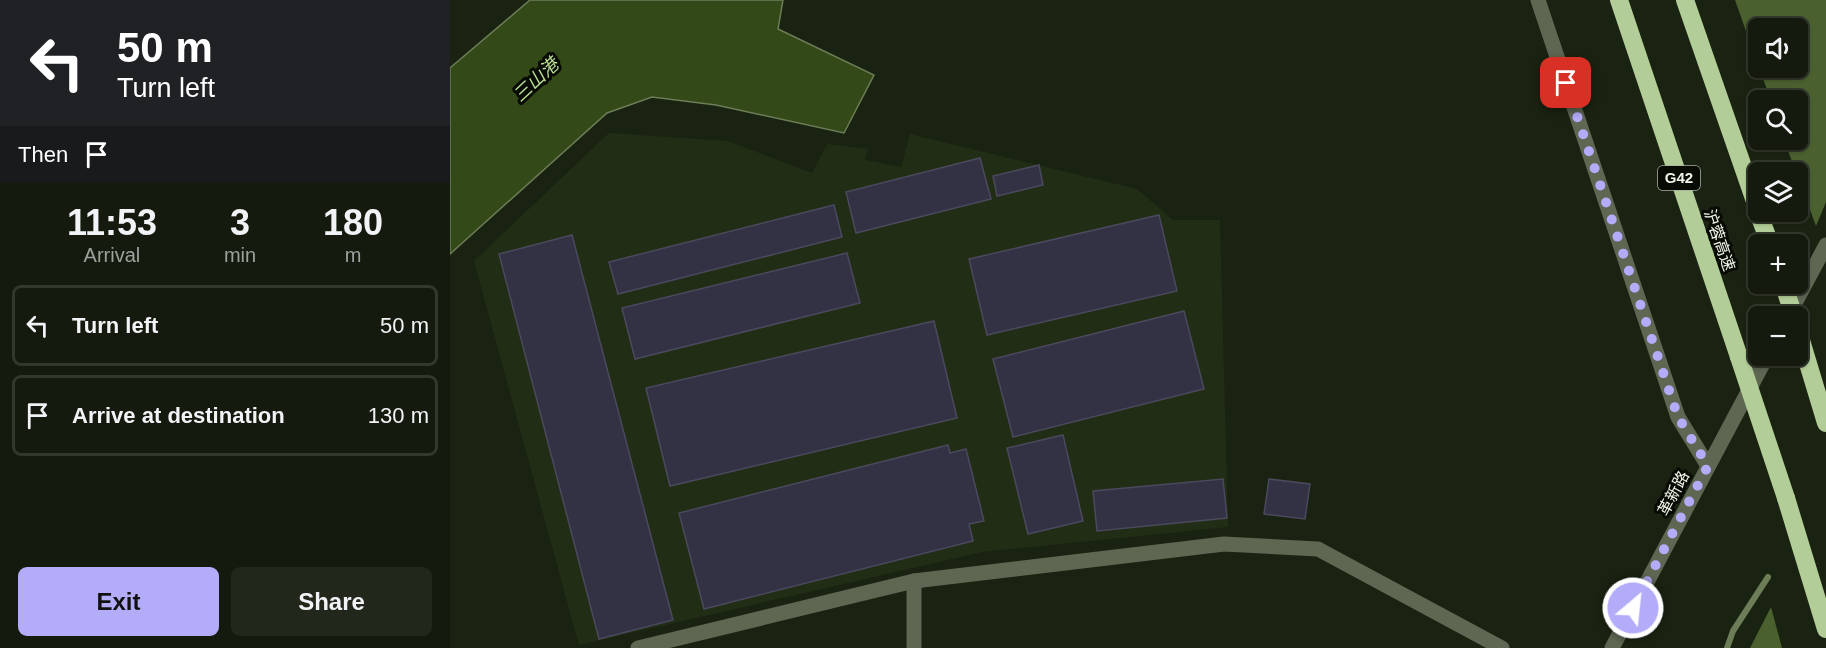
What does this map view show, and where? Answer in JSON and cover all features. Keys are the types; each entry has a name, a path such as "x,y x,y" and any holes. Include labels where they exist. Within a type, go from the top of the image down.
{"highway":[{"name":"沪蓉高速","path":"1619,0 1786,498 1826,629"},
{"path":"1685,0 1748,182"},
{"path":"1808,363 1826,423"}],"street":[{"path":"1538,0 1678,417 1708,466"},
{"path":"1793,306 1826,245"},
{"name":"革新路","path":"1612,648 1762,366"},
{"path":"638,648 914,581 1224,544 1317,549 1502,648"},
{"path":"914,581 914,648"}],"shaded area":[{"path":"1735,0 1826,0 1826,202 1816,226 1808,204 1808,162 1792,162 1788,150 1808,150 1808,90 1767,90 1763,78 1808,78 1808,18 1748,18 1748,37"},
{"path":"609,133 728,141 812,173 827,144 868,149 865,160 901,167 910,134 1137,189 1173,220 1220,220 1228,527 982,552 579,645 474,261"},
{"path":"1771,607 1782,648 1750,648"}],"water":[{"name":"三山港","path":"530,0 783,0 778,29 874,75 844,133 716,105 652,97 607,113 450,254 450,68"}],"building":[{"path":"980,158 991,199 856,233 846,192"},
{"path":"1039,165 1043,185 997,196 993,176"},
{"path":"834,205 842,237 618,294 609,262"},
{"path":"1159,215 1177,291 987,335 969,259"},
{"path":"572,235 673,620 599,639 499,254"},
{"path":"847,253 860,303 635,359 622,308"},
{"path":"1184,311 1204,389 1013,437 993,359"},
{"path":"934,321 957,418 670,486 646,388"},
{"path":"1063,435 1083,521 1028,534 1007,448"},
{"path":"948,445 950,453 966,449 984,521 969,524 973,541 704,609 679,513"},
{"path":"1223,479 1227,518 1097,531 1093,491"},
{"path":"1269,479 1310,484 1305,519 1264,514"}],"waterway":[{"path":"1727,648 1733,631 1768,577"}],"route":[{"path":"1566,83 1678,417 1708,466 1633,608"}]}
